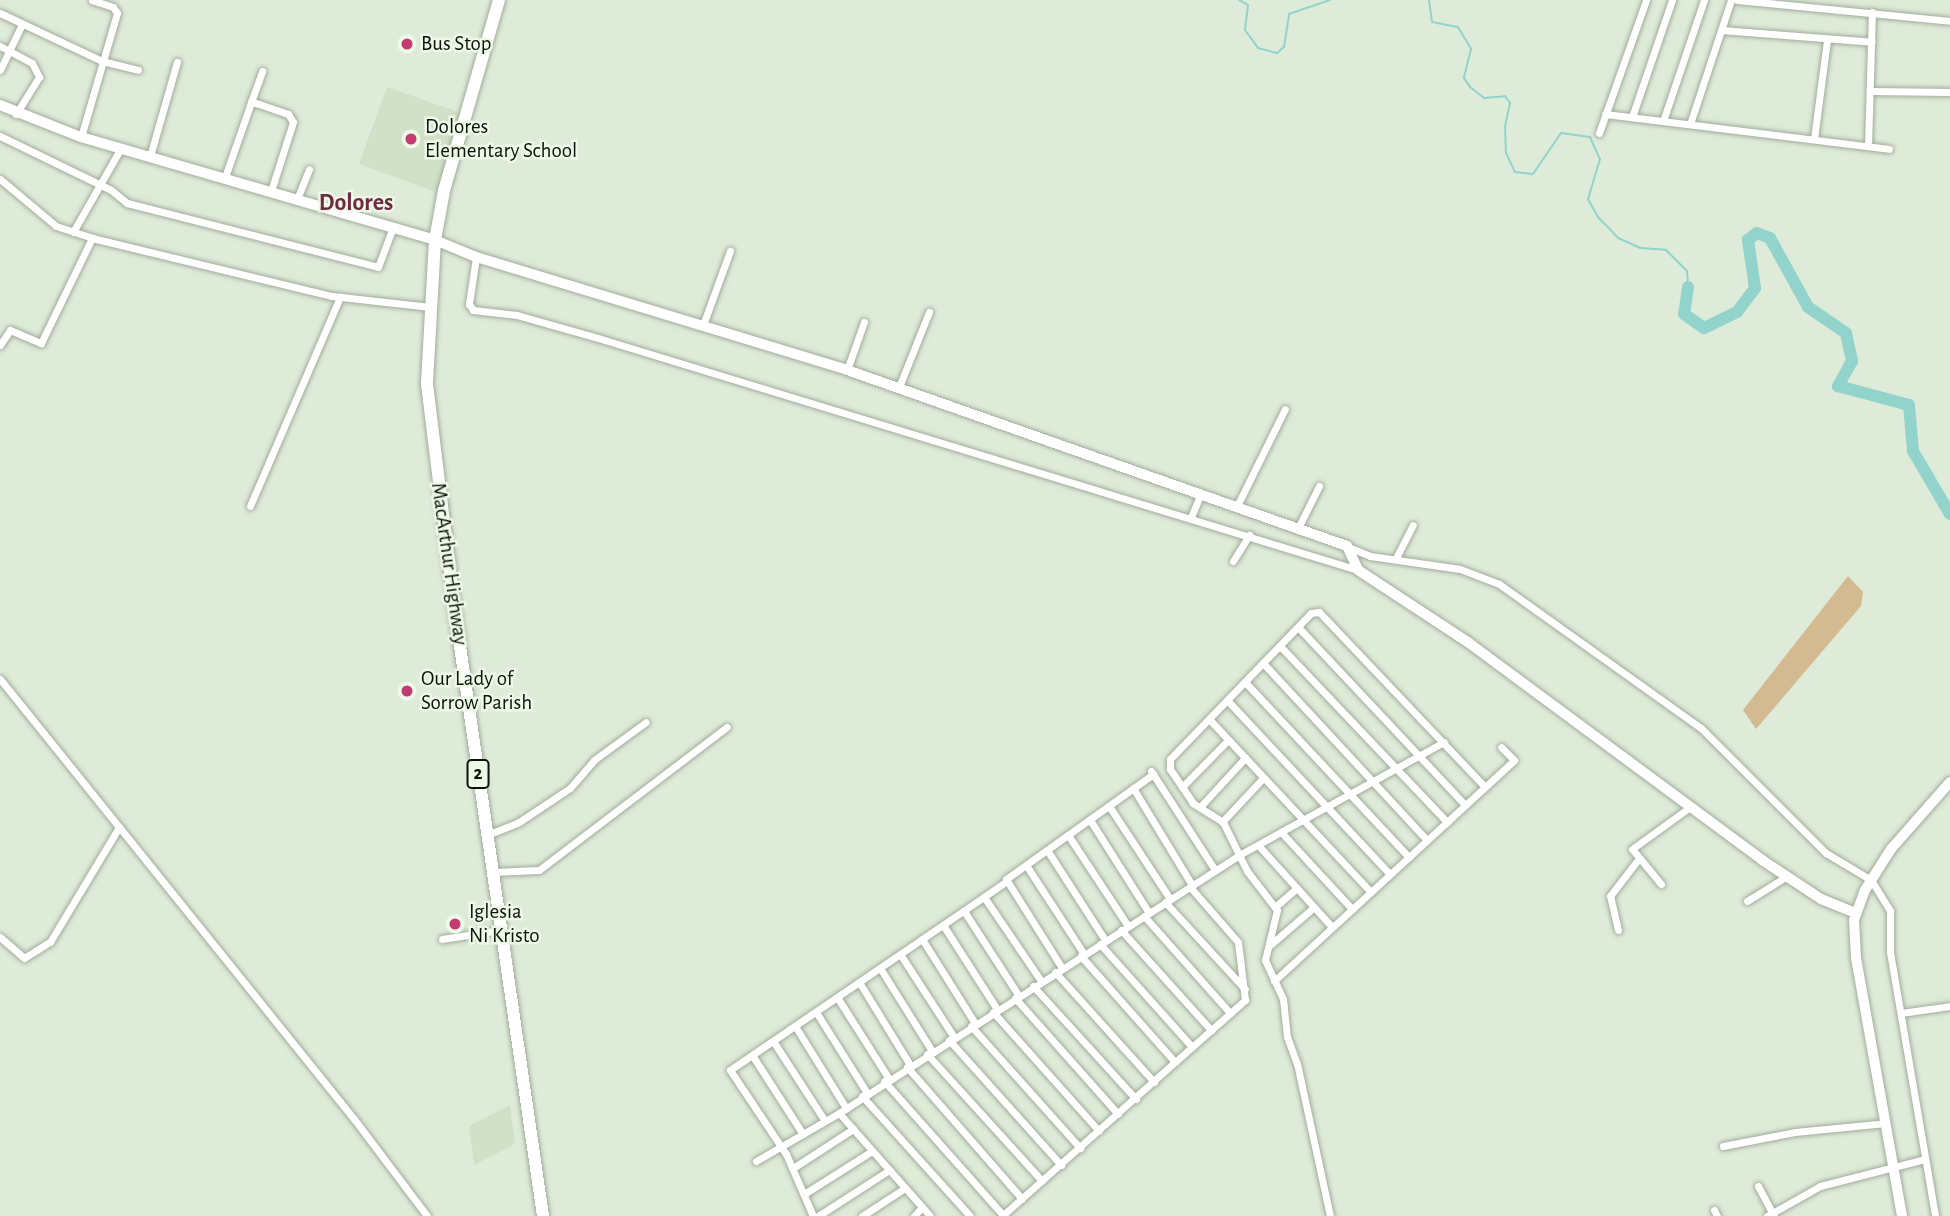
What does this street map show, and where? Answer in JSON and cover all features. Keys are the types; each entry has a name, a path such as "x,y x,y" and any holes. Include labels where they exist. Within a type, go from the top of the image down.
{"highway":[{"name":"MacArthur Highway","path":"499,0 458,137 435,240 429,307 427,384 432,439 487,835 543,1216"}],"street":[{"path":"81,137 117,10 92,0"},
{"path":"1600,134 1646,0"},
{"path":"1632,117 1672,0"},
{"path":"1663,121 1704,0"},
{"path":"1690,124 1731,0"},
{"path":"1737,0 1950,21"},
{"path":"1868,146 1872,12"},
{"path":"0,13 102,61 138,70"},
{"path":"0,70 22,24"},
{"path":"1721,30 1872,42"},
{"path":"1814,139 1827,40"},
{"path":"0,46 32,63 39,77 16,114"},
{"path":"150,156 177,62"},
{"path":"225,177 262,71"},
{"path":"1871,91 1950,93"},
{"path":"251,102 292,117 271,191"},
{"path":"0,105 16,114 81,137 393,227 476,257 703,324 899,387 1298,527 1370,556 1460,569 1499,584 1701,728 1826,853 1871,880 1890,911 1890,952 1936,1216"},
{"path":"1605,114 1889,149"},
{"path":"0,136 100,185 127,203 378,267 383,264 393,227"},
{"path":"73,232 121,148"},
{"path":"297,199 309,169"},
{"path":"1,182 52,223 73,232 340,297 429,307"},
{"path":"0,345 10,330 41,343 92,237"},
{"path":"703,324 730,251"},
{"path":"476,257 468,304 473,310 517,315 598,338 1358,570 1478,649 1787,876 1821,899 1855,913"},
{"path":"250,506 340,297"},
{"path":"899,387 929,312"},
{"path":"847,370 864,322"},
{"path":"1237,506 1285,409"},
{"path":"1298,527 1319,486"},
{"path":"1191,517 1201,494"},
{"path":"1396,558 1413,525"},
{"path":"1233,561 1249,535"},
{"path":"1347,546 1358,570"},
{"path":"1330,1216 1297,1064 1287,1037 1283,999 1265,960 1278,914 1239,855 1222,822 1200,807 1182,786 1170,759 1311,613 1319,612 1485,787"},
{"path":"1298,627 1465,805"},
{"path":"1280,646 1447,822"},
{"path":"1263,663 1427,840"},
{"path":"0,680 427,1216"},
{"path":"1245,682 1352,793 1409,857"},
{"path":"1227,700 1390,874"},
{"path":"1209,719 1371,892"},
{"path":"487,835 519,822 570,788 594,760 646,722"},
{"path":"493,872 539,870 727,727"},
{"path":"1182,786 1228,740"},
{"path":"756,1161 839,1113 864,1094 1239,855 1444,742"},
{"path":"1274,981 1514,760 1501,747"},
{"path":"1200,807 1245,758"},
{"path":"889,1170 816,1216 781,1146 730,1070 1007,881 1152,772 1215,870"},
{"path":"1222,822 1263,778"},
{"path":"1902,1216 1853,945 1855,913 1871,880 1902,834 1950,782"},
{"path":"837,997 887,1080 1002,1216 1245,1000 1238,942 1191,886 1133,788"},
{"path":"1109,806 1168,900 1245,989"},
{"path":"1661,884 1637,861 1632,849 1690,807"},
{"path":"1090,820 1146,914 1230,1013"},
{"path":"0,937 24,958 50,942 118,827"},
{"path":"1281,832 1352,909"},
{"path":"1068,835 1125,928 1211,1030"},
{"path":"1258,845 1332,927"},
{"path":"1047,850 1102,942 1192,1047"},
{"path":"1618,930 1610,896 1637,861"},
{"path":"1026,865 1082,955 1175,1062"},
{"path":"1747,901 1787,876"},
{"path":"1007,881 1058,970 1154,1082"},
{"path":"1275,907 1297,888"},
{"path":"984,897 1041,981"},
{"path":"1269,946 1314,907"},
{"path":"964,911 1017,997 1118,1114"},
{"path":"943,925 995,1011 1100,1131"},
{"path":"442,939 501,930"},
{"path":"922,939 973,1025 1080,1148"},
{"path":"900,954 952,1038 1061,1165"},
{"path":"880,968 930,1053 1042,1181"},
{"path":"859,982 909,1066 1022,1199"},
{"path":"1033,986 1136,1099"},
{"path":"1901,1013 1950,1006"},
{"path":"816,1012 864,1094 970,1216"},
{"path":"795,1026 846,1108"},
{"path":"773,1041 825,1121"},
{"path":"752,1055 803,1134"},
{"path":"839,1113 930,1216"},
{"path":"1723,1146 1795,1132 1886,1123"},
{"path":"793,1168 853,1129"},
{"path":"804,1194 872,1151"},
{"path":"1758,1186 1771,1215 1820,1186 1925,1159"},
{"path":"862,1216 905,1188"},
{"path":"914,1216 922,1207"}],"shaded area":[{"name":"Dolores Elementary School","path":"387,87 464,114 436,192 359,164"},
{"path":"1848,576 1863,592 1861,606 1756,729 1743,710"},
{"path":"510,1105 515,1144 474,1165 469,1126"}],"waterway":[{"path":"1239,0 1248,5 1245,30 1258,48 1277,53 1284,47 1289,14 1330,0"},
{"path":"1429,0 1432,22 1458,27 1471,49 1464,78 1470,87 1484,98 1505,96 1510,103 1505,127 1506,153 1515,172 1533,174 1561,133 1590,137 1600,159 1588,199 1598,217 1618,238 1640,248 1666,250 1687,271 1688,287"},
{"path":"1688,287 1684,314 1704,328 1737,312 1755,288 1748,240 1757,233 1770,238 1808,307 1846,333 1852,361 1838,386 1909,405 1913,451 1950,514"}],"place":[{"name":"Bus Stop","path":"407,44"},
{"name":"Dolores Elementary School","path":"411,139"},
{"name":"Our Lady of Sorrow Parish","path":"407,691"},
{"name":"Iglesia Ni Kristo","path":"455,924"}],"district":[{"name":"Dolores","path":"356,204"}]}
